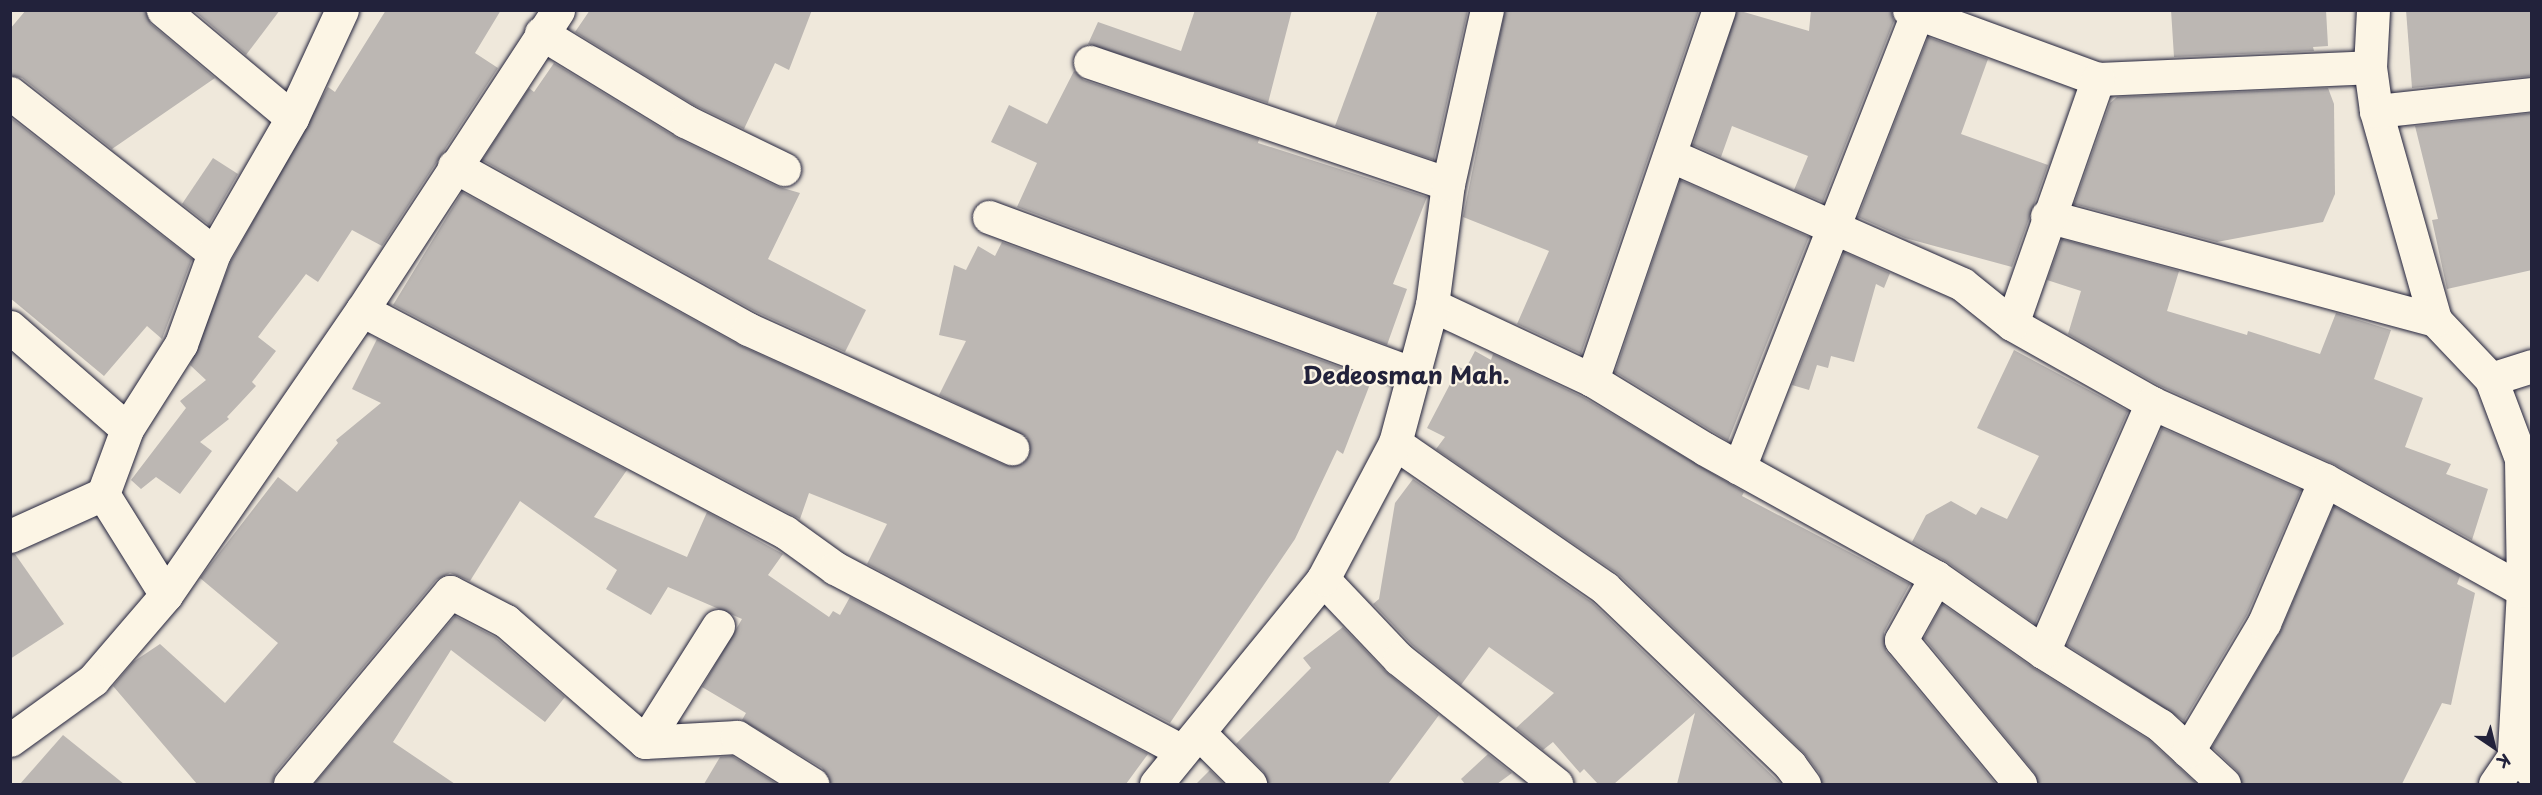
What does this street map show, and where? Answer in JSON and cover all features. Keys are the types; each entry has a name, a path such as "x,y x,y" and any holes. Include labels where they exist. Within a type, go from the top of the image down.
{"street":[{"path":"163,10 291,118"},
{"path":"10,536 103,494 127,429 181,344 214,253 291,118 342,10"},
{"path":"1156,784 1323,579 1395,442 1432,305 1448,184 1487,10"},
{"path":"1592,380 1672,156 1719,10"},
{"path":"2373,10 2370,68 2376,111 2434,320 2491,379 2521,459 2526,752 2495,784"},
{"path":"1739,468 1913,11 2098,79 2370,68"},
{"path":"10,740 93,680 166,595 362,310 550,22 685,121 784,169"},
{"path":"1090,62 1448,184"},
{"path":"2012,324 2047,216 2098,79"},
{"path":"10,93 214,253"},
{"path":"2376,111 2532,94"},
{"path":"1672,156 1831,228 1879,245 1962,284 2012,324 2152,403 2325,480 2523,591"},
{"path":"454,166 748,329 1012,448"},
{"path":"2047,216 2434,320"},
{"path":"989,217 1413,374"},
{"path":"1432,305 1592,380 1739,468 1936,577 2043,652 2160,724 2224,784"},
{"path":"362,310 785,532 835,567 1191,742 1250,784"},
{"path":"10,327 127,429"},
{"path":"2491,379 2532,366"},
{"path":"2043,652 2152,403"},
{"path":"1395,442 1605,588 1790,765 1804,784"},
{"path":"2188,751 2264,623 2325,480"},
{"path":"103,494 166,595"},
{"path":"1936,577 1901,640 2020,784"},
{"path":"1323,579 1399,659 1556,784"},
{"path":"290,784 450,592 506,621 645,742 737,737 812,784"},
{"path":"645,742 718,627"}],"building":[{"path":"26,10 145,10 151,24 215,78 112,149 22,78 10,75 10,29"},
{"path":"193,10 280,10 246,55"},
{"path":"386,10 501,10 475,53 498,68 382,246 352,230 318,282 306,274 258,337 276,351 252,382 256,386 227,417 229,419 200,442 212,451 180,494 156,477 141,489 131,480 186,408 180,401 206,380 190,365 231,261 328,87 335,92"},
{"path":"590,10 812,10 789,70 775,63 744,129 694,105 575,32"},
{"path":"1195,10 1292,10 1268,103 1088,44 1098,22 1181,51"},
{"path":"1378,10 1468,10 1434,160 1335,126"},
{"path":"1505,10 1699,10 1581,354 1517,324 1549,251 1463,217"},
{"path":"1737,10 1809,31 1811,10 1891,10 1894,21 1823,202 1794,190 1808,156 1732,126 1721,157 1693,145"},
{"path":"2171,10 2326,10 2328,46 2313,47 2314,51 2174,57"},
{"path":"2406,10 2532,10 2532,76 2412,88"},
{"path":"1928,37 1988,59 1961,134 2048,165 2012,267 1905,238 1858,217"},
{"path":"554,63 677,138 776,186 800,193 768,259 866,310 845,352 756,312 482,160 529,88 534,92"},
{"path":"1074,71 1084,80 1259,139 1258,143 1427,197 1393,284 1407,289 1387,345 1017,207 1037,163 991,142 1009,105 1047,124"},
{"path":"2328,88 2334,104 2335,194 2323,222 2217,242 2074,204 2110,103 2117,97"},
{"path":"2532,113 2532,270 2447,289 2432,220 2438,219 2415,126"},
{"path":"10,117 192,259 162,339 147,326 104,376 10,298"},
{"path":"213,158 238,174 209,225 182,204"},
{"path":"1680,180 1809,237 1728,441 1615,372"},
{"path":"462,192 739,345 1005,465 1022,464 1029,456 1027,437 939,395 966,341 939,335 954,265 966,270 978,246 995,256 1002,242 1372,379 1343,454 1337,450 1295,539 1170,723 867,564 887,524 809,493 800,519 393,305"},
{"path":"2062,239 2179,271 2167,311 2247,335 2248,331 2320,354 2336,313 2391,330 2374,379 2423,398 2405,447 2451,464 2446,474 2488,489 2472,540 2334,464 2160,386 2068,334 2081,291 2047,280"},
{"path":"1844,252 1890,273 1884,288 1876,284 1854,362 1831,356 1828,368 1817,365 1809,390 1792,385"},
{"path":"377,339 627,470 594,517 687,557 707,512 783,554 768,575 829,617 833,611 840,615 850,597 1148,754 1126,784 831,784 822,768 742,720 746,713 702,687 742,619 668,587 651,615 606,589 617,570 520,501 470,581 450,573 436,580 276,772 272,784 197,784 113,686 133,662 160,644 225,703 278,643 200,578 278,477 297,492 338,443 336,440 381,403 352,389"},
{"path":"2014,350 2128,411 2035,624 1947,562 1912,542 1926,515 1951,501 1976,515 1981,507 2007,519 2039,456 1977,428"},
{"path":"1475,351 1491,360 1493,354 1583,397 1744,492 1742,496 1910,584 1884,632 1886,651 1996,784 1822,784 1819,773 1803,752 1618,574 1436,449 1445,437 1427,428 1459,367 1465,370"},
{"path":"2162,428 2301,490 2247,615 2184,721 2067,645"},
{"path":"1413,479 1593,603 1781,784 1677,784 1695,713 1614,784 1598,784 1584,769 1580,773 1553,742 1543,750 1516,728 1554,693 1489,647 1461,685 1412,645 1373,604 1379,599 1395,503"},
{"path":"2334,506 2460,576 2457,584 2475,593 2451,705 2442,703 2402,784 2242,784 2237,771 2212,747 2281,630"},
{"path":"10,554 15,554 64,624 10,659"},
{"path":"1942,604 2032,667 2149,740 2197,784 2038,784 2034,772 1924,638"},
{"path":"455,616 495,637 565,697 545,722 451,650 393,742 455,784 314,784"},
{"path":"1343,627 1386,672 1439,715 1388,784 1268,784 1263,771 1236,744 1311,668 1303,658"},
{"path":"63,735 124,784 20,784"},
{"path":"1488,754 1512,773 1497,784 1465,784 1461,779"},
{"path":"732,756 777,784 704,784 720,757"},
{"path":"1210,770 1224,784 1196,784"}],"district":[{"name":"Dedeosman Mah.","path":"1406,375"}]}
